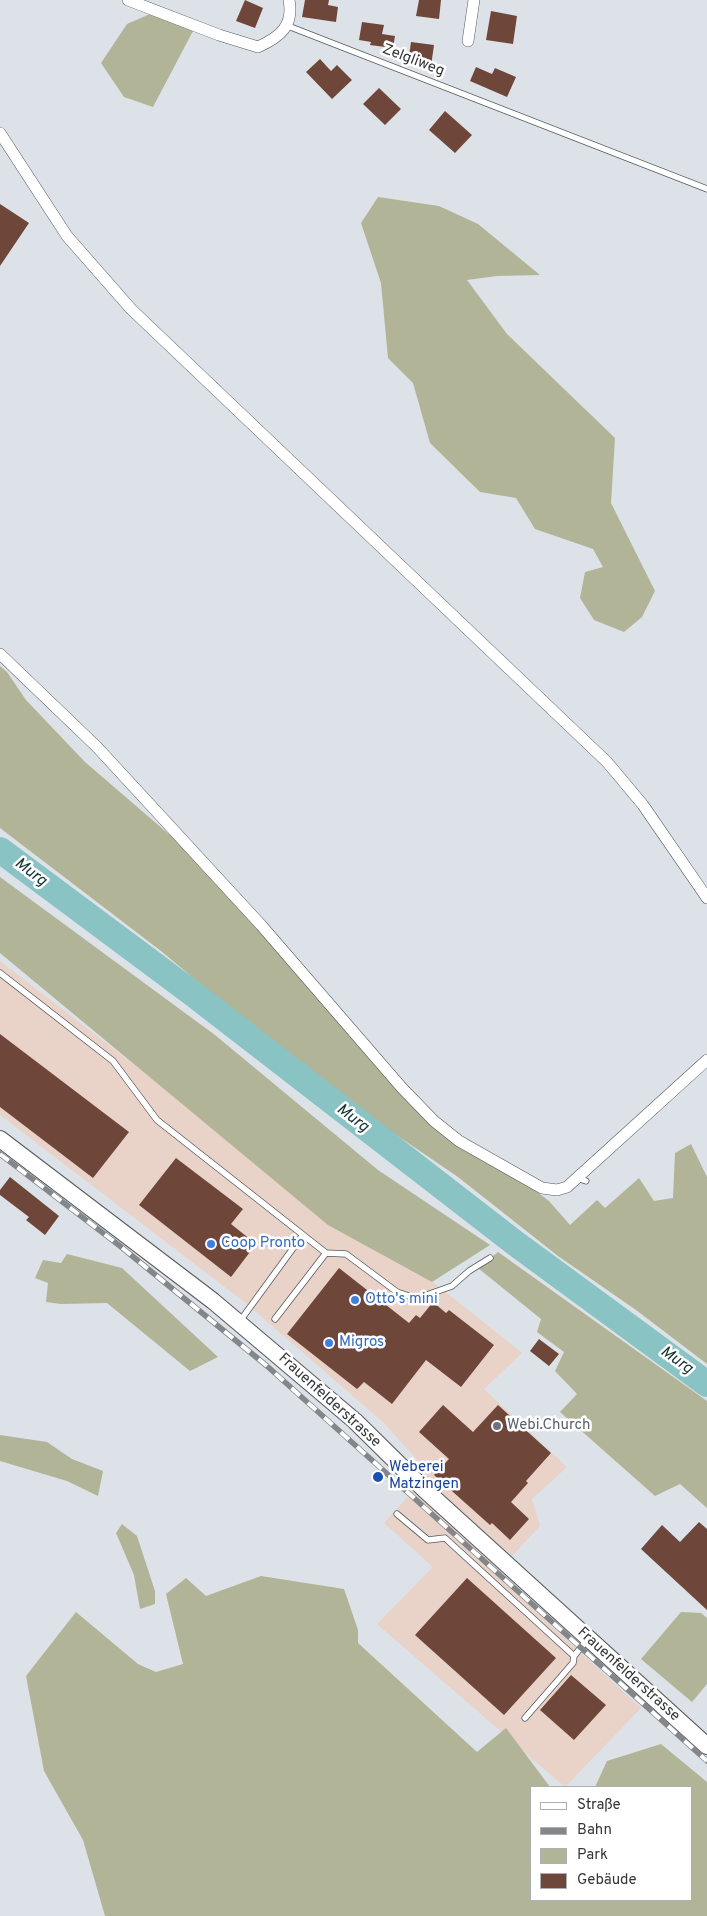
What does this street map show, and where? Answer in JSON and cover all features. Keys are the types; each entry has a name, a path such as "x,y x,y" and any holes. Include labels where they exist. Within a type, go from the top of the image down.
{"main road":[{"name":"Frauenfelderstrasse","path":"0,1139 87,1206 151,1252 239,1322 355,1422 425,1490 707,1746"}],"street":[{"path":"128,0 258,47 273,40 288,26 289,0"},
{"path":"468,41 474,0"},
{"path":"0,133 68,236 131,310 607,762 643,805 707,898"},
{"path":"0,654 97,746 261,925 402,1088 434,1121 459,1140 542,1188 558,1190 582,1179 707,1060"}],"lane":[{"name":"Zelgliweg","path":"288,26 707,189"},
{"path":"0,974 113,1061 157,1120 326,1253 346,1254 397,1292 421,1297 452,1286 469,1271 490,1258"},
{"path":"239,1322 302,1236"},
{"path":"275,1318 326,1253"},
{"path":"397,1514 428,1540 446,1538 574,1656"},
{"path":"525,1718 573,1663 574,1656 589,1639"}],"shaded area":[{"path":"0,961 146,1074 328,1224 433,1282 522,1353 484,1389 567,1467 532,1499 540,1526 495,1574 641,1708 566,1786 377,1624 433,1567 384,1523 429,1473 384,1423 247,1304 0,1115"}],"green space":[{"path":"150,14 193,31 153,107 124,97 101,63 127,24"},
{"path":"378,197 439,206 478,224 540,275 497,276 467,280 507,334 615,438 611,503 655,591 642,617 624,632 594,620 580,598 585,572 603,567 593,549 535,529 516,498 480,492 430,443 413,383 388,358 381,283 361,223"},
{"path":"0,666 7,672 26,700 85,762 200,861 401,1094 432,1126 449,1139 532,1188 549,1201 570,1225 597,1200 605,1208 639,1178 654,1201 673,1198 675,1153 691,1144 707,1177 707,1364 636,1310 558,1256 458,1177 367,1115 239,1016 161,951 0,828"},
{"path":"0,877 215,1035 378,1170 490,1245 432,1282 328,1225 0,953"},
{"path":"498,1252 707,1401 707,1508 680,1484 655,1496 560,1412 577,1394 555,1371 564,1352 537,1332 541,1319 478,1268"},
{"path":"67,1254 122,1268 218,1357 190,1371 107,1303 61,1304 46,1302 48,1283 35,1278 43,1260 61,1263"},
{"path":"0,1435 47,1442 72,1459 103,1471 98,1496 67,1481 0,1461"},
{"path":"122,1524 137,1536 155,1591 155,1604 140,1609 134,1575 116,1533"},
{"path":"261,1576 344,1589 358,1630 358,1643 477,1752 506,1728 549,1786 530,1786 530,1901 692,1901 692,1786 595,1786 607,1761 661,1744 707,1782 707,1916 105,1916 83,1840 44,1771 26,1676 76,1612 138,1664 156,1672 183,1664 166,1594 186,1578 206,1596"},
{"path":"681,1612 701,1613 707,1618 707,1684 692,1702 641,1659"}],"building":[{"path":"245,0 263,8 255,28 236,21"},
{"path":"305,0 329,0 328,5 338,7 336,22 302,17"},
{"path":"419,0 441,0 439,19 416,16"},
{"path":"491,11 517,16 513,44 486,40"},
{"path":"362,22 384,25 382,34 395,36 393,48 370,45 371,42 359,40"},
{"path":"411,42 434,45 431,66 408,63"},
{"path":"320,59 331,71 337,65 352,80 332,99 306,72"},
{"path":"476,67 492,74 495,68 516,77 507,97 470,81"},
{"path":"379,88 401,109 385,125 363,104"},
{"path":"445,111 472,135 455,153 429,130"},
{"path":"0,204 29,223 0,266"},
{"path":"0,1034 129,1132 93,1178 0,1107"},
{"path":"176,1158 243,1209 231,1224 256,1244 231,1277 139,1205"},
{"path":"10,1177 59,1216 45,1235 26,1220 29,1217 0,1195 0,1190"},
{"path":"339,1268 409,1323 416,1315 420,1318 433,1302 446,1313 449,1310 494,1345 461,1387 426,1360 392,1404 364,1382 357,1389 287,1334"},
{"path":"539,1339 559,1354 549,1366 530,1351"},
{"path":"443,1405 473,1432 498,1405 551,1453 526,1481 528,1483 511,1502 529,1519 510,1540 492,1523 490,1525 434,1475 449,1459 419,1432"},
{"path":"699,1522 707,1529 707,1610 641,1549 662,1525 680,1542"},
{"path":"467,1578 556,1658 504,1715 415,1635"},
{"path":"571,1675 606,1705 574,1740 540,1710"}],"waterway":[{"name":"Murg","path":"0,850 192,993 515,1243 707,1384"}],"railway":[{"path":"0,1154 120,1246 267,1366 707,1761"}],"place":[{"name":"Coop Pronto","path":"211,1244"},
{"name":"Otto's mini","path":"355,1300"},
{"name":"Migros","path":"329,1343"},
{"name":"Webi.Church","path":"497,1426"},
{"name":"Weberei Matzingen","path":"378,1477"}]}
